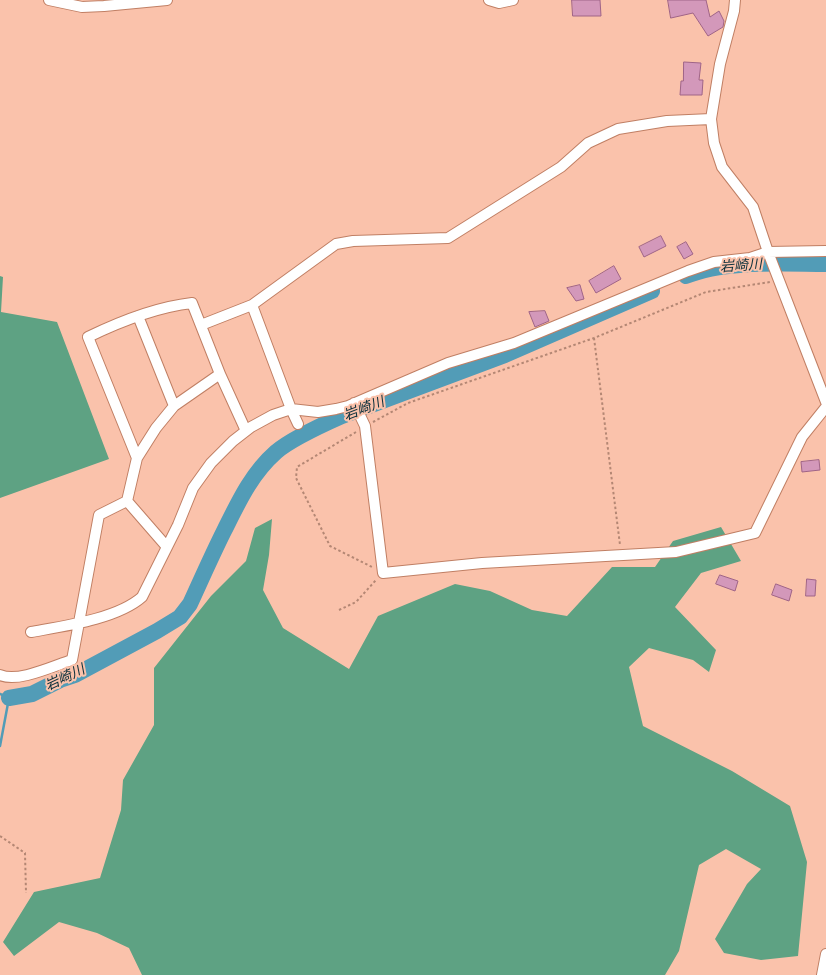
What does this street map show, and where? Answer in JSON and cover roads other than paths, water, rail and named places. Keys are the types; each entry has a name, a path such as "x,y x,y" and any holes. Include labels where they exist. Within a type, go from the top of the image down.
{"street":[{"path":"49,0 82,7 167,0"},
{"path":"489,0 499,3 513,0"},
{"path":"735,0 734,11 720,64 711,119 714,143 722,167 753,207 769,255 826,402"},
{"path":"201,326 252,305 336,244 353,241 448,238 561,167 588,143 618,129 667,121 711,119"},
{"path":"31,632 79,624 132,606 142,597 178,525 193,488 210,462 246,431 273,415 291,410 318,412 336,410 448,363 514,343 714,262 769,255 826,251"},
{"path":"137,458 88,337 115,324 172,305 192,303 220,374 246,431"},
{"path":"252,305 298,424"},
{"path":"138,316 174,406"},
{"path":"127,501 137,458 156,428 174,406 220,374"},
{"path":"354,403 365,426 383,573 482,563 676,552 755,533 802,437 826,407"},
{"path":"127,501 167,547"},
{"path":"0,675 6,678 21,677 72,660 99,515 127,501"},
{"path":"822,975 826,954"}],"waterway":[{"name":"岩崎川","path":"686,276 718,267 736,265 826,264"},
{"name":"岩崎川","path":"9,698 32,694 75,675 180,617 190,604 220,540 252,479 276,452 290,442 342,416 505,355 652,291"},
{"path":"0,694 9,698 0,746"}]}
